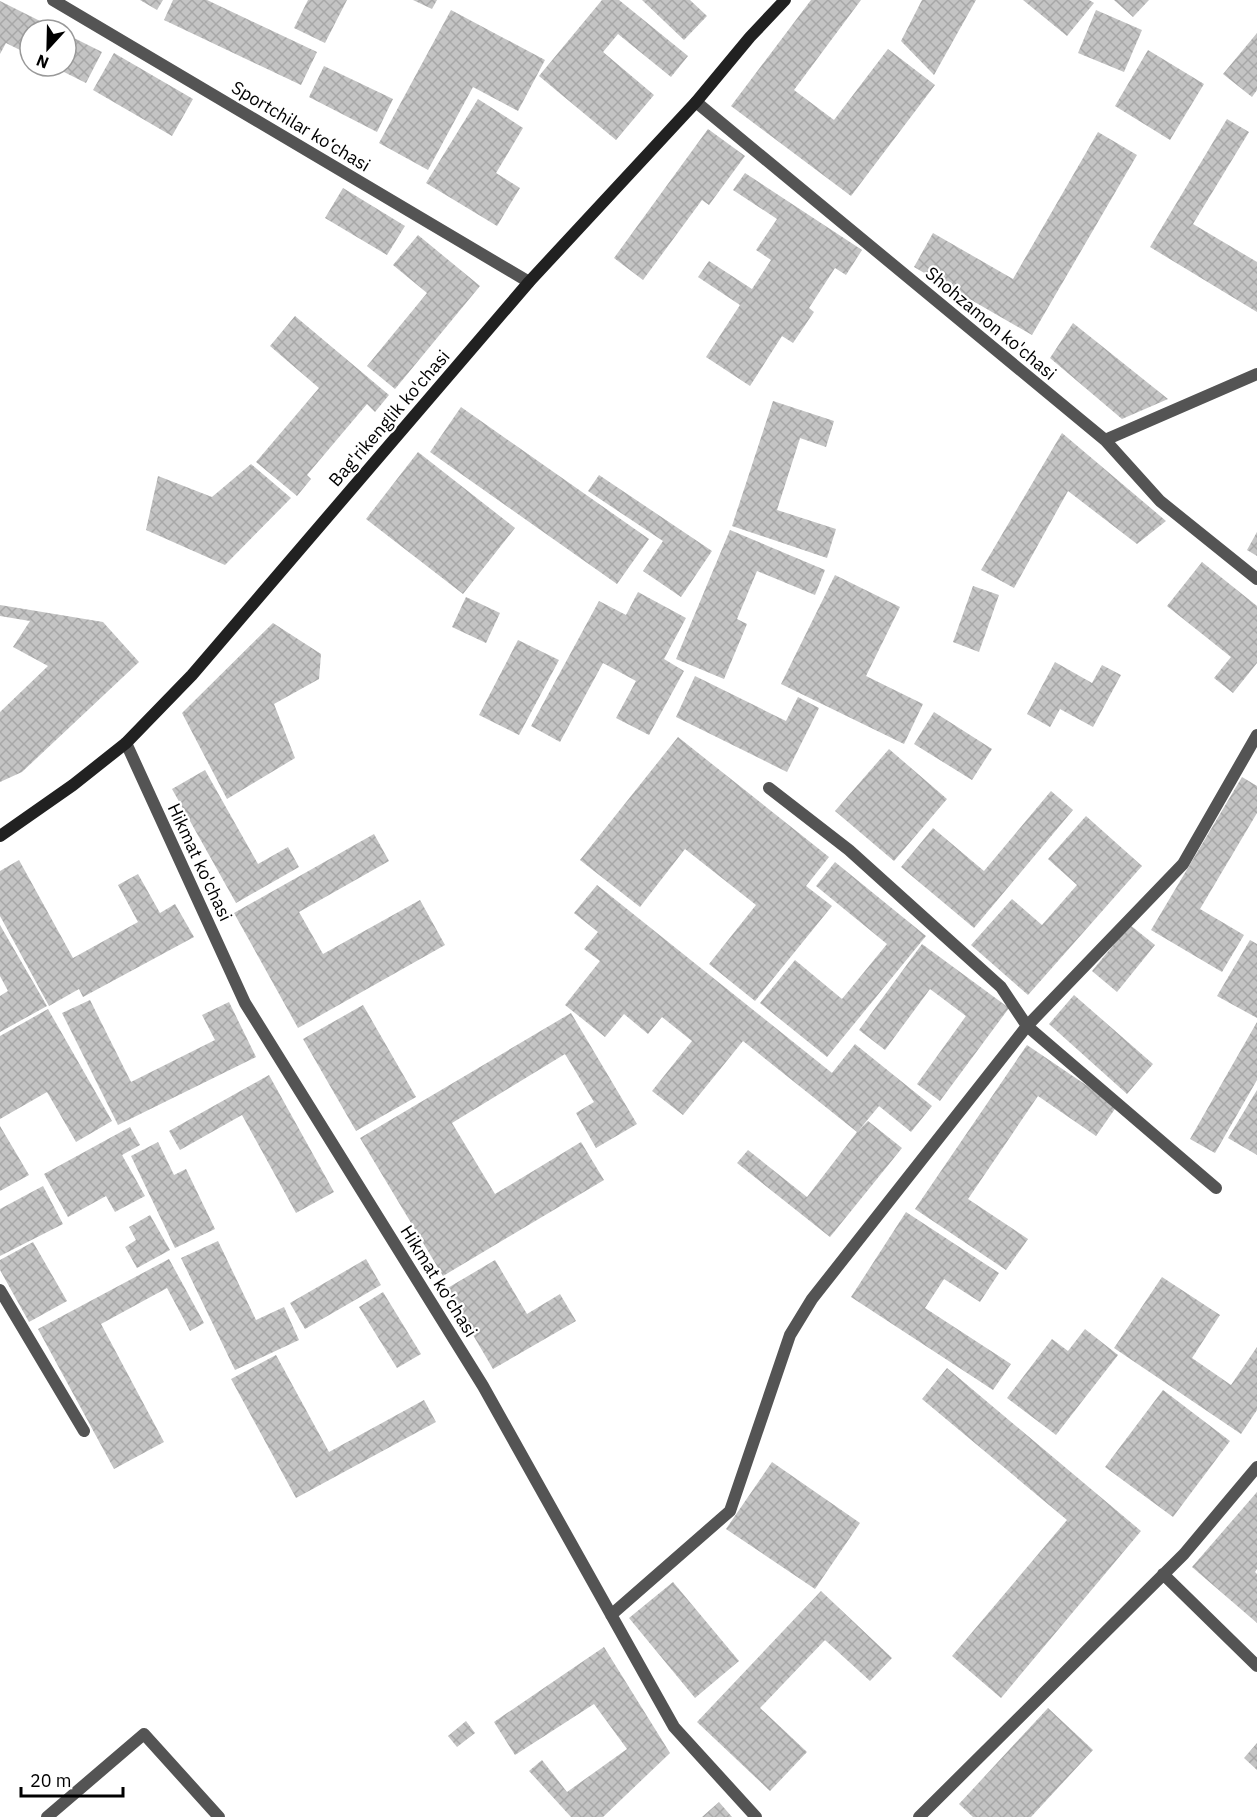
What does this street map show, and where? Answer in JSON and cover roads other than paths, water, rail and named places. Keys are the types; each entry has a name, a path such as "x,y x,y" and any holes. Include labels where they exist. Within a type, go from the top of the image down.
{"main road":[{"name":"Bag'rikenglik ko'chasi","path":"0,836 55,799 126,743 192,675 530,282 696,102 750,37 785,0"}],"street":[{"name":"Sportchilar ko‘chasi","path":"53,0 530,282"},
{"name":"Shohzamon ko'chasi","path":"696,102 1105,440 1160,501 1257,579"},
{"path":"1105,440 1257,374"},
{"path":"611,1615 730,1511 790,1335 812,1299 1027,1026 1183,864 1257,735"},
{"name":"Hikmat ko'chasi","path":"126,743 245,1004 483,1386 674,1727 756,1817"},
{"path":"769,788 849,850 1001,987 1027,1026 1216,1188"},
{"path":"0,1290 84,1431"},
{"path":"919,1817 1163,1574 1257,1467"},
{"path":"1163,1574 1257,1666"},
{"path":"47,1817 144,1734 219,1817"}]}
